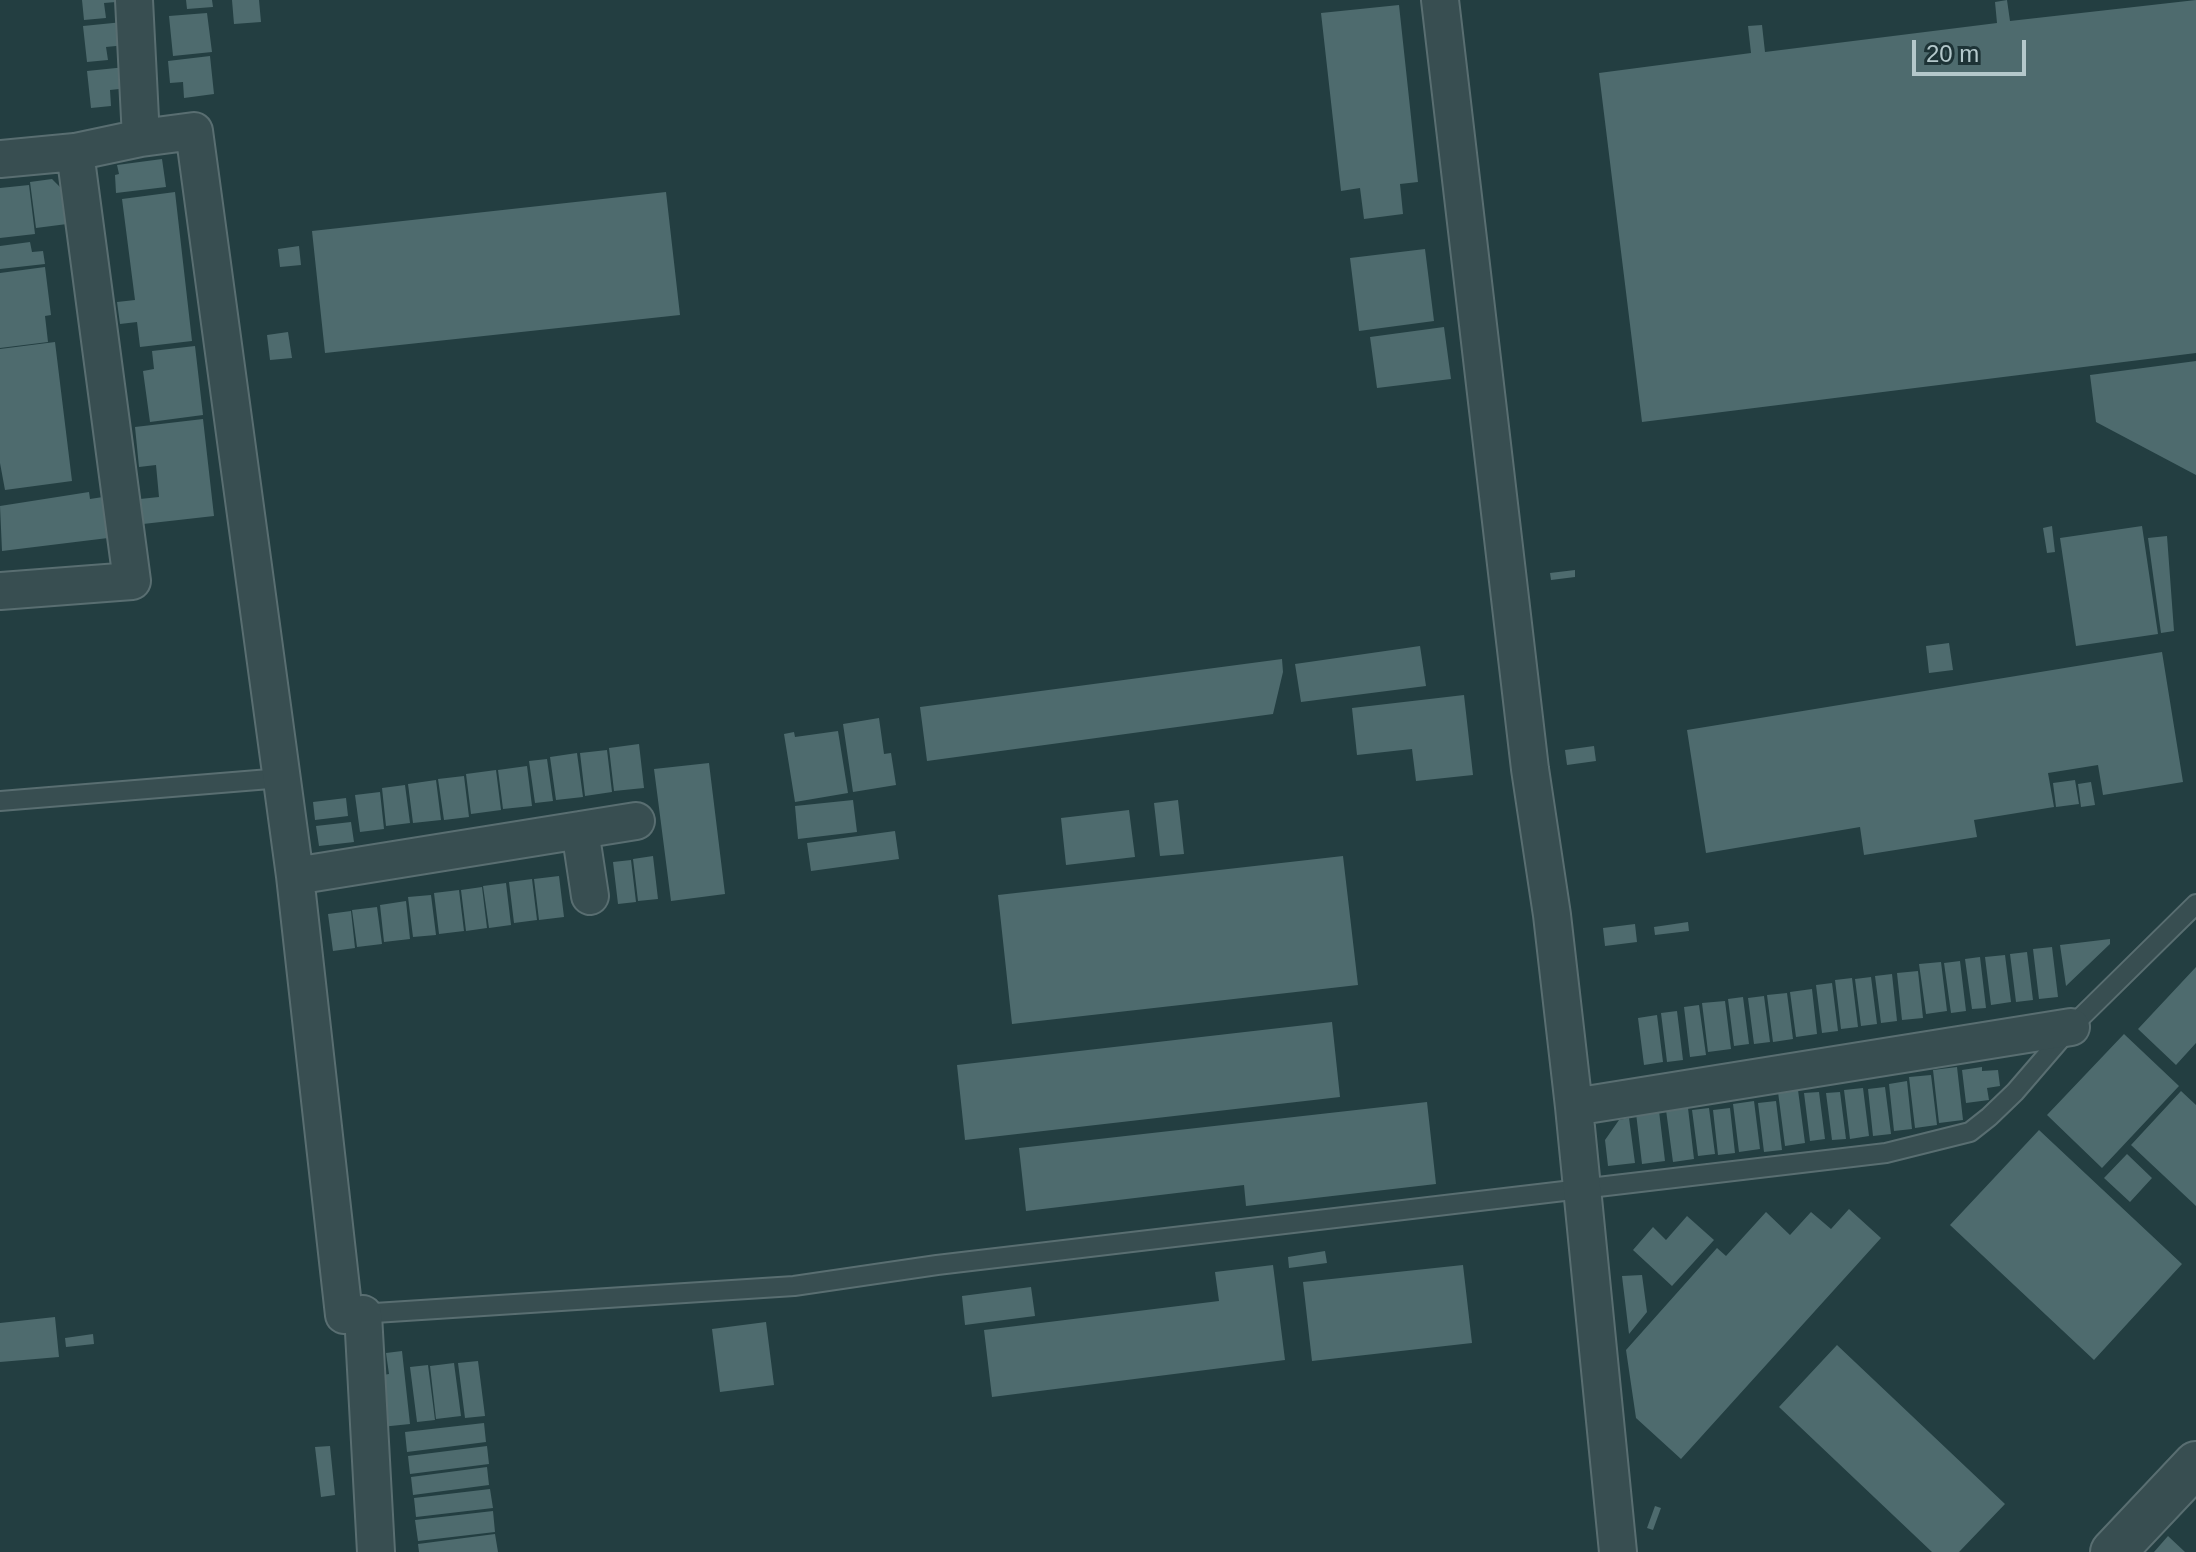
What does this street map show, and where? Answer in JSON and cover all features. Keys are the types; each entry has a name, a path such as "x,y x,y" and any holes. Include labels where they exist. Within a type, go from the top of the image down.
{"street":[{"path":"134,0 141,138"},
{"path":"1440,0 1528,753 1552,915 1618,1552"},
{"path":"0,159 75,152 194,131 354,1315 376,1552"},
{"path":"0,591 132,581 75,152"},
{"path":"295,876 636,821"},
{"path":"580,830 590,896"},
{"path":"1574,1107 2071,1027"},
{"path":"2113,1552 2196,1464"}],"lane":[{"path":"0,801 282,778"},
{"path":"354,1315 794,1286 937,1265 1886,1153 1970,1132 2015,1092 2071,1027 2196,904"}],"building":[{"path":"82,0 116,2 104,3 106,18 84,20"},
{"path":"186,0 212,0 213,7 187,9"},
{"path":"232,0 259,0 261,22 234,24"},
{"path":"2007,0 2010,21 2196,0 2196,353 1642,422 1599,73 1751,53 1748,26 1762,25 1765,52 1997,23 1995,2"},
{"path":"1399,5 1418,182 1400,184 1403,214 1364,219 1360,188 1341,191 1321,13"},
{"path":"207,13 212,52 173,56 169,16"},
{"path":"123,22 126,45 106,47 108,60 87,62 83,26"},
{"path":"210,56 214,94 184,98 183,82 170,83 168,61"},
{"path":"126,67 128,88 110,90 111,106 91,108 87,71"},
{"path":"162,159 166,187 116,193 117,165"},
{"path":"52,179 62,189 67,224 36,228 30,182"},
{"path":"29,185 35,234 0,238 0,188"},
{"path":"175,192 192,341 140,347 137,322 120,324 117,302 135,300 122,199"},
{"path":"666,192 680,315 325,353 312,231"},
{"path":"30,242 32,252 43,251 45,264 0,269 0,246"},
{"path":"299,246 301,265 280,267 278,249"},
{"path":"1425,249 1434,321 1359,331 1350,258"},
{"path":"45,267 51,315 45,316 48,342 0,348 0,273"},
{"path":"1444,327 1451,379 1377,388 1370,337"},
{"path":"288,332 292,358 270,360 267,335"},
{"path":"55,342 72,481 5,490 0,463 0,349"},
{"path":"195,346 203,415 150,422 143,371 154,369 152,351"},
{"path":"2196,361 2196,475 2096,422 2090,375"},
{"path":"203,419 214,516 143,524 140,499 159,497 156,465 139,467 135,427"},
{"path":"89,492 90,499 103,497 108,538 2,551 0,506"},
{"path":"2052,526 2055,552 2047,553 2043,528"},
{"path":"2142,526 2158,634 2076,646 2060,538"},
{"path":"2167,536 2174,631 2161,633 2148,538"},
{"path":"1575,570 1575,577 1551,580 1550,573"},
{"path":"1949,643 1953,670 1929,673 1926,646"},
{"path":"1420,646 1426,686 1301,702 1295,664"},
{"path":"2162,652 2183,782 2103,795 2098,765 2048,773 2054,807 1974,820 1977,837 1864,855 1860,827 1706,853 1687,730"},
{"path":"1282,659 1283,672 1273,714 927,761 920,707"},
{"path":"1464,695 1473,775 1416,781 1412,749 1357,755 1352,708"},
{"path":"879,718 884,754 891,753 896,785 853,792 843,724"},
{"path":"838,731 848,793 795,802 784,734 794,732 795,737"},
{"path":"639,744 644,788 614,791 609,748"},
{"path":"1594,746 1596,761 1567,765 1565,750"},
{"path":"607,750 612,792 585,796 580,753"},
{"path":"577,753 583,797 556,800 550,757"},
{"path":"547,759 553,801 535,803 529,761"},
{"path":"709,763 725,894 671,901 654,769"},
{"path":"527,766 532,806 503,809 498,770"},
{"path":"496,770 501,810 471,814 466,774"},
{"path":"464,776 469,817 444,820 438,779"},
{"path":"436,780 441,820 413,823 408,784"},
{"path":"2075,780 2079,804 2056,807 2053,783"},
{"path":"2091,782 2095,805 2081,807 2078,784"},
{"path":"405,785 410,823 386,826 382,788"},
{"path":"380,792 384,829 360,832 355,795"},
{"path":"346,798 348,816 315,820 313,802"},
{"path":"853,800 857,832 798,839 795,806"},
{"path":"1178,800 1184,854 1160,856 1154,803"},
{"path":"1129,810 1135,857 1066,865 1061,818"},
{"path":"351,822 354,842 319,846 316,826"},
{"path":"895,831 899,859 811,871 807,843"},
{"path":"653,856 658,899 638,901 633,859"},
{"path":"1343,856 1358,985 1012,1024 998,895"},
{"path":"631,860 636,902 618,904 613,862"},
{"path":"559,876 564,917 539,920 534,879"},
{"path":"532,879 537,920 514,923 509,882"},
{"path":"506,883 511,925 489,928 483,886"},
{"path":"482,887 487,928 466,931 461,890"},
{"path":"459,890 464,931 439,934 434,893"},
{"path":"431,895 436,935 413,937 408,897"},
{"path":"406,901 410,939 384,942 380,905"},
{"path":"377,907 382,944 357,947 352,910"},
{"path":"351,911 355,948 333,951 328,914"},
{"path":"1688,922 1689,931 1655,935 1654,927"},
{"path":"1635,924 1637,942 1605,946 1603,928"},
{"path":"2110,939 2110,944 2066,986 2060,945"},
{"path":"2052,947 2058,997 2039,999 2033,949"},
{"path":"2027,952 2033,1000 2016,1002 2010,954"},
{"path":"2005,955 2011,1002 1991,1005 1985,957"},
{"path":"1980,957 1986,1008 1972,1009 1965,959"},
{"path":"1960,961 1966,1011 1951,1013 1944,963"},
{"path":"1941,962 1947,1011 1926,1014 1919,964"},
{"path":"2196,967 2196,1043 2176,1065 2138,1029"},
{"path":"1918,971 1923,1018 1902,1020 1897,973"},
{"path":"1892,974 1897,1021 1881,1023 1875,976"},
{"path":"1871,977 1877,1024 1861,1026 1855,979"},
{"path":"1852,978 1858,1027 1841,1029 1835,980"},
{"path":"1832,983 1838,1031 1822,1033 1816,985"},
{"path":"1812,989 1817,1034 1796,1037 1790,992"},
{"path":"1787,993 1793,1039 1773,1042 1767,995"},
{"path":"1764,996 1770,1042 1754,1044 1748,998"},
{"path":"1743,997 1749,1044 1734,1046 1728,999"},
{"path":"1725,1001 1731,1049 1708,1052 1702,1003"},
{"path":"1699,1005 1706,1055 1690,1057 1684,1007"},
{"path":"1677,1011 1683,1060 1667,1062 1661,1013"},
{"path":"1657,1015 1663,1062 1644,1065 1638,1018"},
{"path":"1332,1022 1340,1097 965,1140 957,1065"},
{"path":"2124,1034 2179,1086 2102,1168 2047,1115"},
{"path":"1957,1067 1963,1120 1939,1123 1933,1070"},
{"path":"1982,1067 1982,1071 1998,1070 2000,1086 1987,1088 1989,1100 1966,1103 1962,1070"},
{"path":"1931,1075 1937,1125 1915,1128 1909,1077"},
{"path":"1907,1081 1912,1129 1894,1131 1889,1084"},
{"path":"1885,1087 1891,1134 1873,1136 1868,1089"},
{"path":"1863,1088 1869,1136 1850,1139 1844,1090"},
{"path":"1798,1090 1805,1143 1785,1146 1778,1092"},
{"path":"2181,1091 2196,1105 2196,1206 2131,1145"},
{"path":"1819,1092 1825,1139 1810,1141 1804,1093"},
{"path":"1840,1092 1846,1139 1832,1140 1826,1093"},
{"path":"1754,1101 1760,1149 1739,1152 1733,1104"},
{"path":"1776,1101 1782,1150 1764,1152 1758,1103"},
{"path":"1427,1102 1436,1184 1246,1206 1244,1185 1026,1211 1019,1148"},
{"path":"1688,1108 1694,1159 1673,1162 1666,1110"},
{"path":"1709,1108 1715,1154 1698,1156 1692,1110"},
{"path":"1730,1108 1735,1153 1718,1155 1713,1110"},
{"path":"1659,1111 1665,1161 1642,1164 1636,1113"},
{"path":"1629,1118 1635,1163 1608,1166 1605,1140 1619,1120"},
{"path":"2039,1130 2182,1264 2094,1360 1950,1225"},
{"path":"2127,1154 2152,1178 2130,1202 2104,1178"},
{"path":"1849,1209 1881,1238 1681,1459 1636,1418 1626,1350 1717,1248 1726,1256 1766,1212 1790,1235 1811,1212 1831,1229"},
{"path":"1687,1216 1714,1240 1672,1286 1633,1250 1653,1227 1666,1240"},
{"path":"1325,1251 1327,1263 1289,1268 1288,1257"},
{"path":"1273,1265 1285,1360 992,1397 984,1330 1219,1301 1215,1272"},
{"path":"1463,1265 1472,1343 1312,1361 1303,1282"},
{"path":"1642,1275 1647,1312 1629,1334 1622,1276"},
{"path":"1031,1287 1035,1316 965,1325 962,1296"},
{"path":"55,1317 59,1357 0,1362 0,1323"},
{"path":"766,1322 774,1385 720,1392 712,1329"},
{"path":"93,1334 94,1344 66,1347 65,1338"},
{"path":"1837,1345 2005,1504 1959,1552 1932,1552 1779,1407"},
{"path":"402,1351 410,1424 381,1427 377,1398 386,1397 383,1375 389,1374 386,1353"},
{"path":"478,1361 485,1416 465,1418 458,1363"},
{"path":"454,1363 461,1416 436,1419 430,1366"},
{"path":"428,1365 435,1420 417,1422 410,1367"},
{"path":"484,1423 486,1442 407,1452 405,1432"},
{"path":"330,1446 335,1495 321,1497 315,1447"},
{"path":"487,1446 489,1464 410,1474 408,1456"},
{"path":"487,1467 489,1485 413,1495 411,1477"},
{"path":"490,1489 493,1508 416,1517 414,1498"},
{"path":"1655,1506 1661,1508 1653,1530 1647,1528"},
{"path":"493,1511 495,1532 418,1541 415,1520"},
{"path":"495,1534 498,1552 419,1552 418,1544"},
{"path":"2168,1536 2185,1552 2154,1552"}]}
